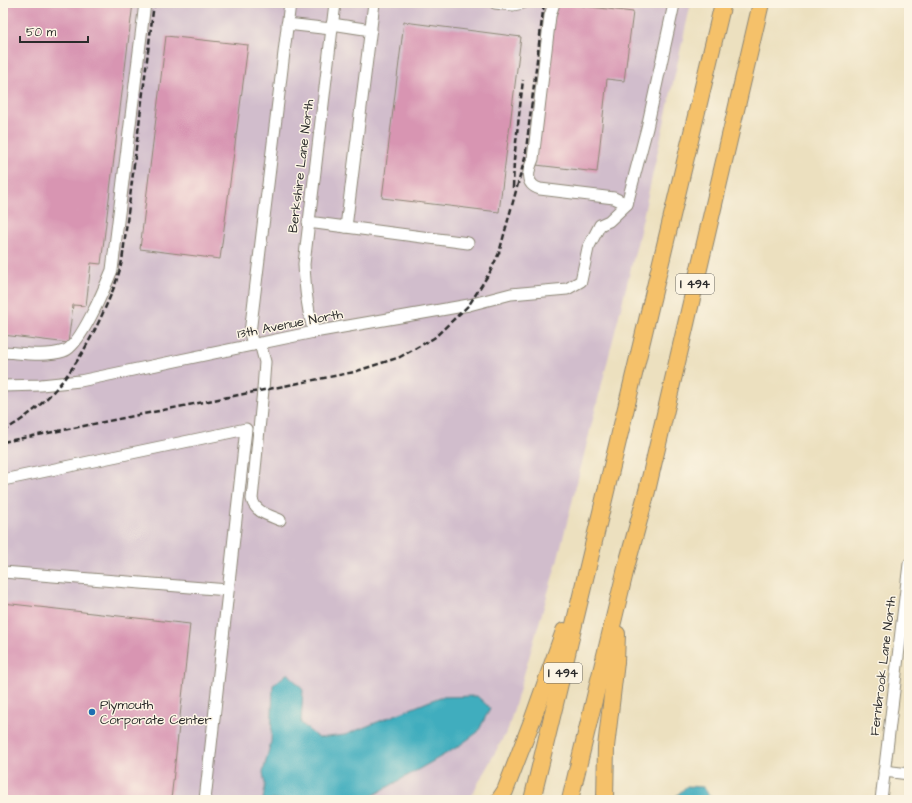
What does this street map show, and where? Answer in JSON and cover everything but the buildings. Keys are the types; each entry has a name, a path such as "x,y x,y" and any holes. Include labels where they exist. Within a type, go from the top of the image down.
{"highway":[{"name":"I 494","path":"532,800 723,3"},
{"name":"I 494","path":"570,800 618,601 647,491 761,3"},
{"path":"499,800 505,791 532,721 593,546"},
{"path":"605,800 606,747 616,662 618,601"}],"street":[{"path":"3,352 33,354 65,351 74,346 97,304 112,270 144,3"},
{"path":"280,520 259,511 254,505 252,498 265,362 250,333 290,3"},
{"name":"Berkshire Lane North","path":"314,332 309,319 304,264 334,3"},
{"path":"346,227 374,3"},
{"path":"495,3 513,5 523,3"},
{"path":"554,3 550,16 533,159 528,173 528,179 535,187 540,189 614,198 627,204 649,121 670,3"},
{"path":"287,24 371,30"},
{"name":"13th Avenue North","path":"3,386 61,384 314,332 469,305 511,294 567,288 581,281 588,248 600,225 609,221 627,204"},
{"path":"308,222 468,243"},
{"path":"3,480 246,429 205,800"},
{"name":"Fernbrook Lane North","path":"881,800 909,564"},
{"path":"3,572 228,590"},
{"path":"884,771 909,774"}],"shaded area":[{"path":"3,3 691,3 637,244 557,562 508,729 469,800 3,800"}],"water":[{"path":"288,673 303,690 301,723 318,738 345,735 440,697 477,696 490,708 478,732 456,748 365,800 263,800 265,785 263,772 271,742 273,685"},
{"path":"687,786 703,787 713,800 675,800 675,797"}],"railway":[{"path":"3,431 36,409 50,396 74,366 93,333 115,285 123,254 154,3"},
{"path":"3,442 354,372 400,357 434,338 469,305 490,272 499,253 525,158 544,3"},
{"path":"513,188 514,160 523,80"}],"place":[{"name":"Plymouth Corporate Center","path":"92,712"}]}
